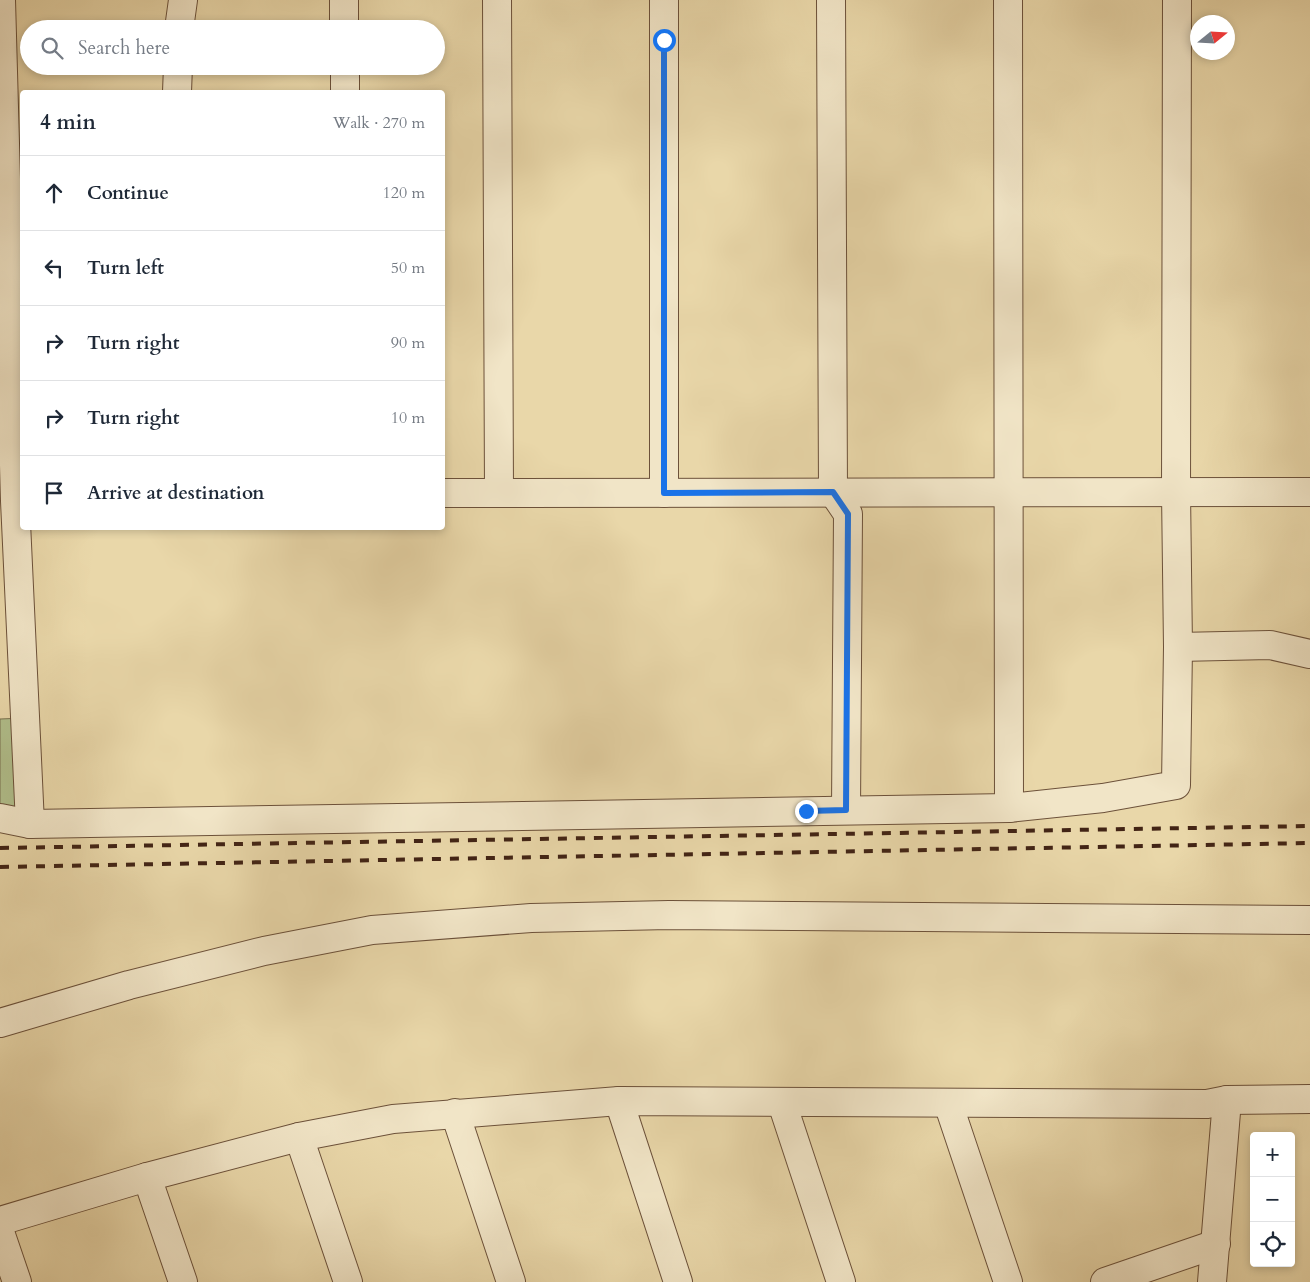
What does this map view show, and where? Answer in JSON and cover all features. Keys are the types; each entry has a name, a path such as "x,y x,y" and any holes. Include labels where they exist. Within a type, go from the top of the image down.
{"street":[{"path":"1,0 12,500 30,824"},
{"path":"180,20 183,0"},
{"path":"344,0 344,20"},
{"path":"497,0 499,493"},
{"path":"664,0 664,493"},
{"path":"831,0 833,492 848,514 846,810"},
{"path":"1008,0 1009,808"},
{"path":"0,818 30,824 1009,808 1103,798 1176,785 1178,647 1176,492 1177,0"},
{"path":"177,90 178,75"},
{"path":"345,75 345,90"},
{"path":"445,493 1310,492"},
{"path":"1178,647 1270,645 1310,654"},
{"path":"0,1023 129,985 264,951 390,928 532,918 669,915 1310,920"},
{"path":"0,1221 147,1177 299,1137 394,1119 455,1113 619,1101 1207,1104 1227,1100 1310,1099"},
{"path":"1212,1282 1227,1100"},
{"path":"619,1101 678,1282"},
{"path":"782,1103 841,1282"},
{"path":"948,1103 1008,1282"},
{"path":"455,1113 511,1282"},
{"path":"299,1137 348,1282"},
{"path":"147,1177 184,1282"},
{"path":"0,1232 17,1282"},
{"path":"1105,1282 1216,1244"}],"green space":[{"path":"24,718 30,824 0,818 0,719"}],"railway":[{"path":"0,848 1310,826"},
{"path":"0,867 1310,843"}],"route":[{"path":"664,40 664,493 833,492 848,514 846,810 806,811"}]}
